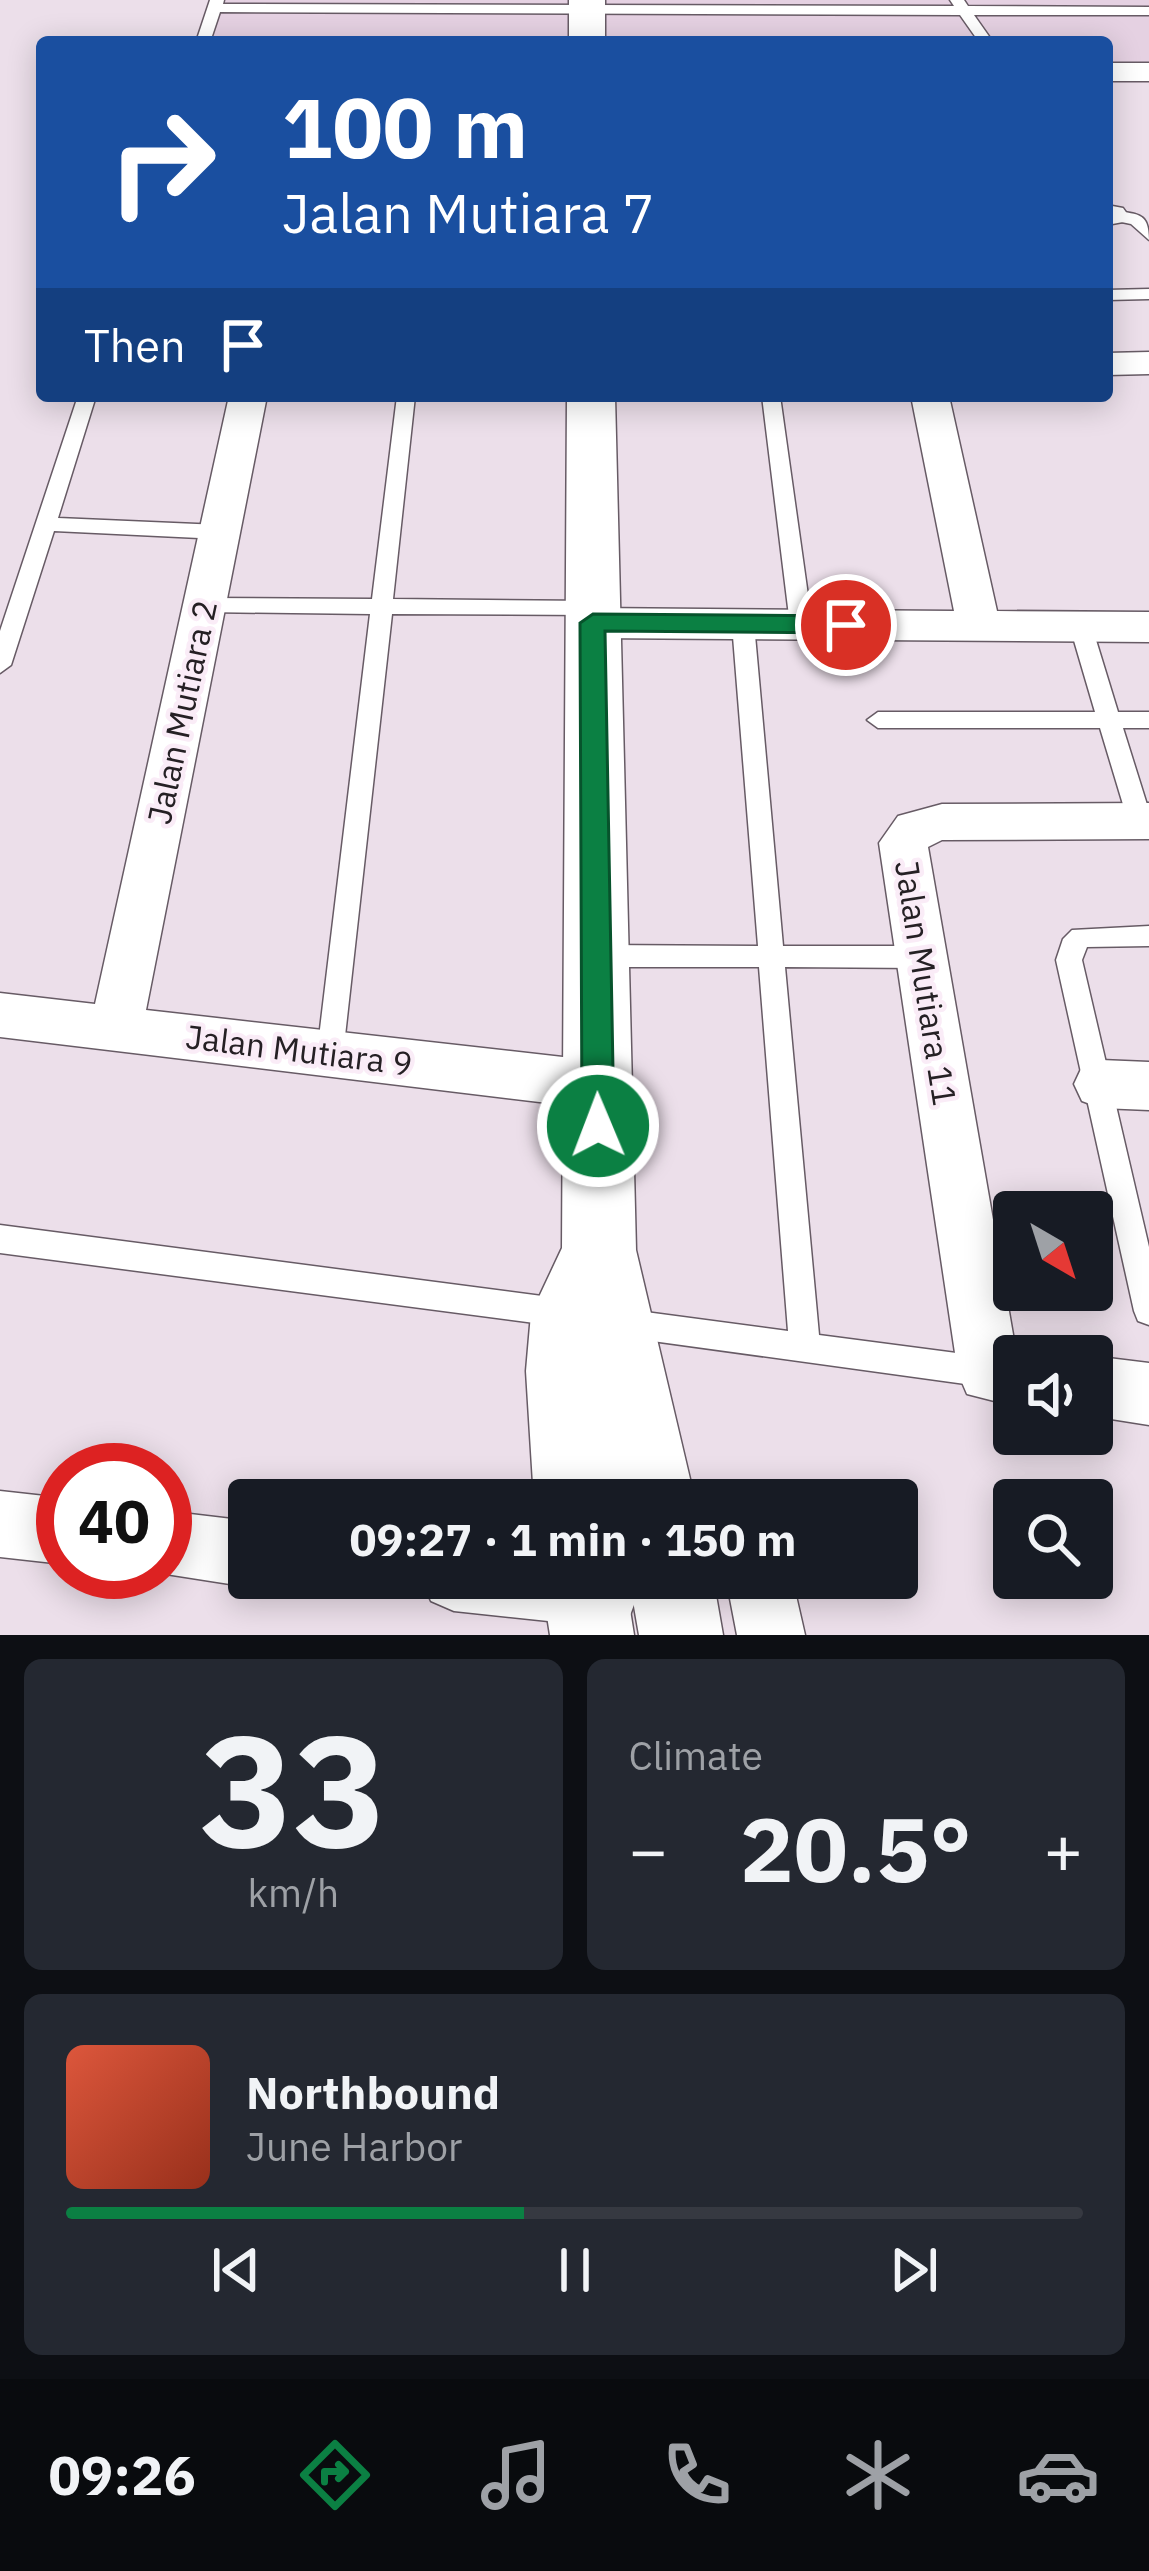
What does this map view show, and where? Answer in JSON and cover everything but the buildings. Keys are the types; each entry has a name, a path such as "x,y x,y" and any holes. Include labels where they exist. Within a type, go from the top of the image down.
{"street":[{"path":"1113,364 1149,363"},
{"name":"Jalan Mutiara 2","path":"116,1028 247,402"},
{"path":"590,402 596,1296 649,1479"},
{"path":"931,402 979,626"},
{"path":"593,616 743,624 1149,627"},
{"name":"Jalan Mutiara 11","path":"994,1335 903,843 915,829 942,822 1144,821"},
{"name":"Jalan Mutiara 9","path":"0,1015 598,1085"},
{"path":"572,1479 564,1371 596,1296"},
{"path":"1113,1389 1149,1394"},
{"path":"0,1524 36,1529"},
{"path":"192,1547 228,1552"},
{"path":"763,1599 771,1635"},
{"path":"586,1602 676,1604"}],"lane":[{"path":"205,36 215,4 587,17 960,4 1149,11"},
{"path":"960,4 982,36"},
{"path":"1113,216 1137,220 1149,236"},
{"path":"1113,295 1149,294"},
{"path":"0,664 86,402"},
{"path":"331,1054 405,402"},
{"path":"772,402 801,624"},
{"path":"46,524 220,532"},
{"path":"204,605 382,606 593,616"},
{"path":"743,624 805,1348"},
{"path":"1081,627 1144,821"},
{"path":"878,720 1149,720"},
{"path":"1149,936 1081,937 1072,946 1070,959 1125,1085 1149,1311"},
{"path":"596,956 921,957"},
{"path":"0,1239 596,1296 805,1348 993,1373"}],"shaded area":[{"path":"211,0 1149,0 1149,77 1113,77 1113,36 199,36"}],"route":[{"path":"598,1126 593,623 846,625"}]}
